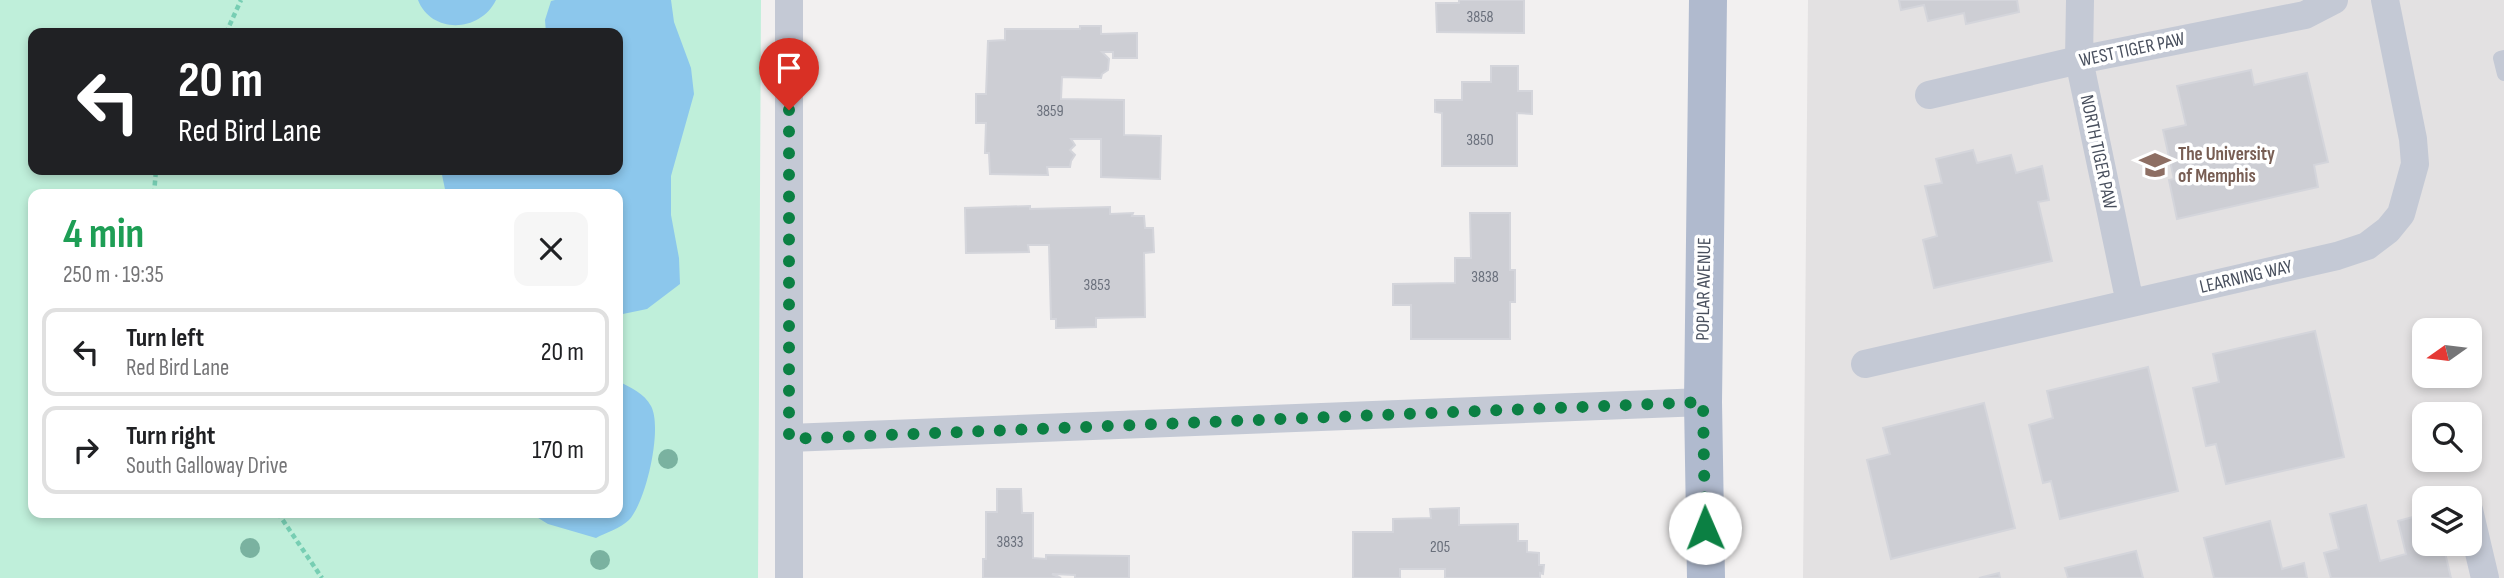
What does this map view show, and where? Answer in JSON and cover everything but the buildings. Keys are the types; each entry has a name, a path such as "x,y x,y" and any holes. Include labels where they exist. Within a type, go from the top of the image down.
{"main road":[{"name":"POPLAR AVENUE","path":"1706,578 1703,402 1708,0"}],"street":[{"path":"789,0 789,578"},
{"name":"NORTH TIGER PAW","path":"2080,0 2079,60 2130,303"},
{"name":"WEST TIGER PAW","path":"1929,95 2079,60 2305,15 2334,0"},
{"name":"LEARNING WAY","path":"1865,364 2337,256 2367,246 2388,230 2401,214 2415,164 2413,139 2385,0"},
{"path":"789,439 1703,402"},
{"path":"2480,556 2485,578"}],"lane":[{"path":"2504,57 2500,58 2504,75"}],"path":[{"path":"228,28 240,0"},
{"path":"281,518 322,578"}],"shaded area":[{"name":"The University of Memphis","path":"1808,0 2504,0 2504,578 1803,578"}],"green space":[{"path":"0,0 761,0 758,578 0,578"}],"water":[{"path":"418,0 496,0 489,11 479,19 456,25 433,19 424,11"},
{"path":"671,0 674,22 691,68 694,94 671,176 671,215 679,258 680,284 647,309 623,314 623,189 445,189 442,175 623,175 623,28 546,28 545,20 551,1"},
{"path":"623,384 637,391 651,406 655,431 647,482 629,520 596,538 548,524 538,518 623,518"}],"place":[{"name":"The University of Memphis","path":"2155,165"}],"route":[{"path":"789,110 789,439 1703,402 1705,528"}]}
